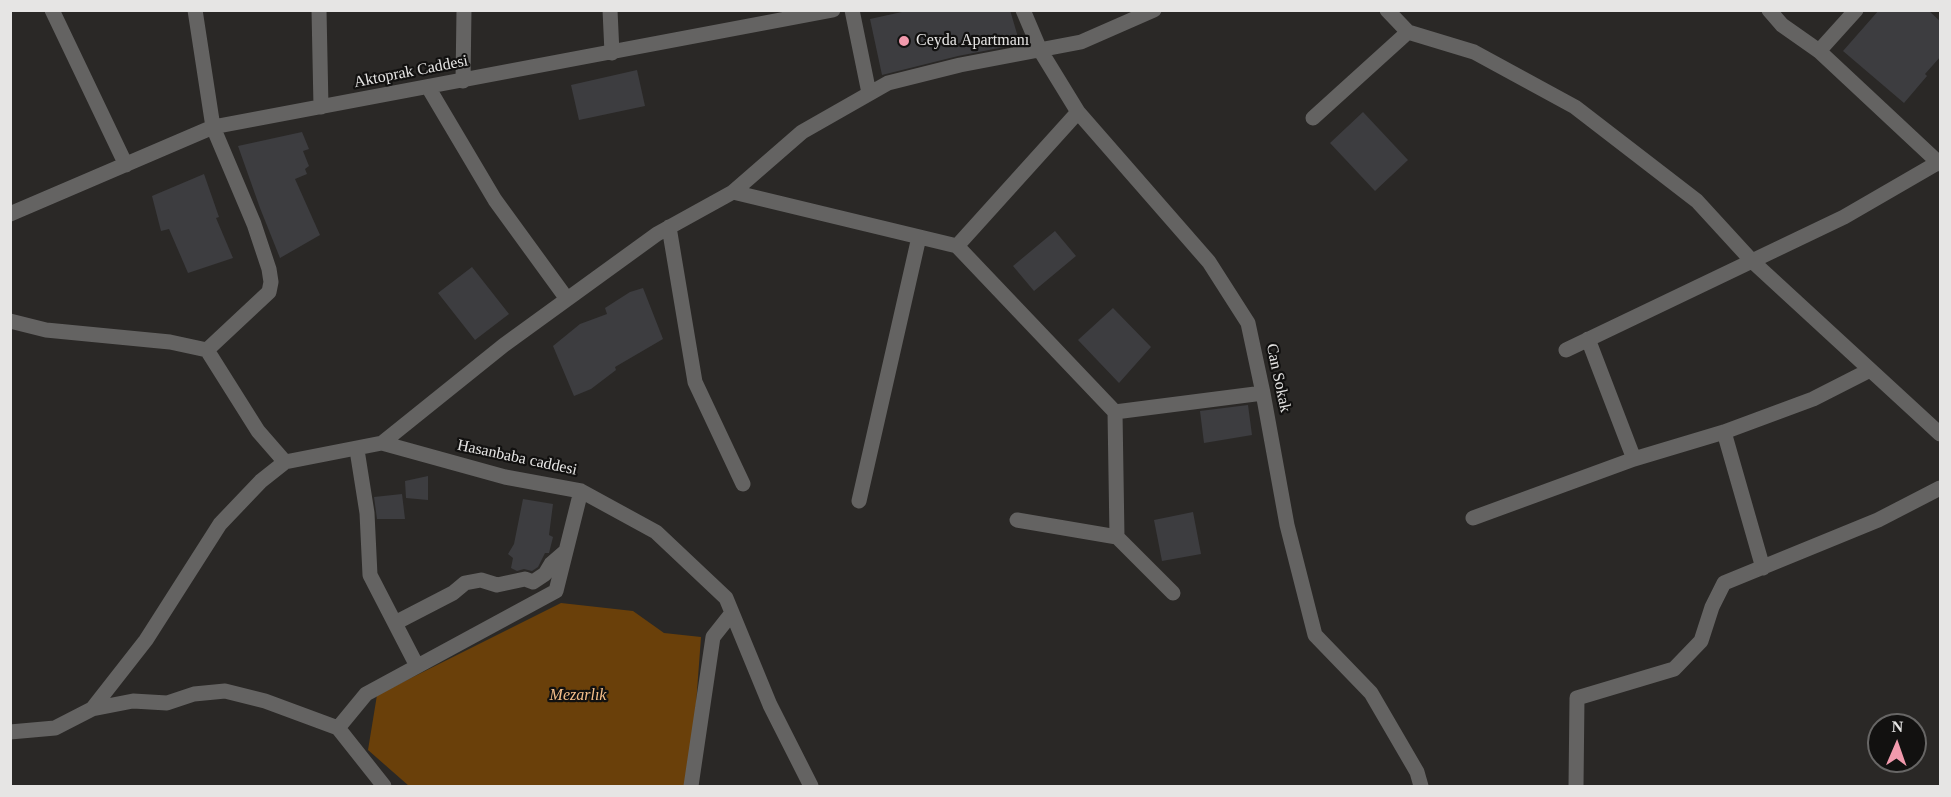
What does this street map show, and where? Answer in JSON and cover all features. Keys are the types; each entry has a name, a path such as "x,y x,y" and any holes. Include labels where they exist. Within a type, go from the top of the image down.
{"street":[{"path":"52,10 126,165"},
{"path":"195,10 213,127 254,224 271,282 269,292 207,350"},
{"path":"319,10 321,107"},
{"path":"463,81 464,10"},
{"path":"610,10 612,53"},
{"name":"Aktoprak Caddesi","path":"10,214 213,127 832,10"},
{"path":"852,10 869,93"},
{"name":"Can Sokak","path":"1023,10 1040,50 1078,112 1209,262 1248,323 1287,525 1315,635 1371,693 1416,772 1421,786"},
{"path":"92,709 146,640 220,524 261,481 285,462 357,450 382,443 504,345 567,299 669,227 733,192 802,132 888,83 960,65 1081,42 1154,10"},
{"path":"1387,10 1407,32 1474,52 1575,107 1697,201 1752,261 1941,434"},
{"path":"1566,350 1844,218 1940,163 1819,51 1782,25 1769,10"},
{"path":"1819,51 1856,10"},
{"path":"1313,118 1407,32"},
{"path":"428,87 495,200 567,299"},
{"path":"957,246 1078,112"},
{"path":"733,192 957,246 1115,412 1117,537"},
{"path":"669,227 695,382 743,484"},
{"path":"859,501 919,237"},
{"path":"10,321 46,330 170,342 207,350 258,431 285,462"},
{"path":"1588,339 1634,459"},
{"path":"1473,518 1634,459 1724,432 1813,399 1870,370"},
{"path":"1115,412 1263,393"},
{"path":"1724,432 1763,568"},
{"name":"Hasanbaba caddesi","path":"382,443 505,477 581,491 656,532 726,598 770,705 811,786"},
{"path":"357,450 367,513 369,575 417,666"},
{"path":"1576,786 1577,698 1674,669 1701,640 1712,607 1724,583 1878,520 1941,488"},
{"path":"338,728 366,694 556,591 581,491"},
{"path":"1017,520 1117,537 1173,592"},
{"path":"395,623 453,593 465,583 481,580 497,585 525,579 533,582 545,574 550,564 566,551"},
{"path":"691,786 713,637 732,613"},
{"path":"10,732 55,729 92,709 133,701 167,703 194,694 225,691 265,701 338,728 383,786"}],"green space":[{"name":"Mezarlık","path":"561,603 633,611 664,633 701,637 690,786 409,786 368,750 377,695"}],"building":[{"path":"911,10 1010,10 1020,44 958,56 882,75 870,19"},
{"path":"1879,10 1928,10 1941,22 1941,56 1904,103 1843,51"},
{"path":"637,70 645,106 579,120 571,85"},
{"path":"1363,112 1408,160 1375,191 1330,143"},
{"path":"302,132 309,149 303,151 309,166 305,169 307,174 295,179 320,235 280,258 238,146"},
{"path":"204,174 219,217 216,218 233,258 188,273 169,229 161,231 152,196"},
{"path":"1055,231 1076,256 1034,291 1013,266"},
{"path":"472,267 509,314 475,340 438,293"},
{"path":"643,288 663,339 615,367 616,370 591,389 574,396 553,346 580,324 607,314 605,308 630,292"},
{"path":"1113,308 1151,347 1119,383 1078,340"},
{"path":"1248,405 1252,435 1204,443 1200,411"},
{"path":"428,476 428,500 406,498 405,481"},
{"path":"402,494 405,519 377,519 374,497"},
{"path":"523,499 553,504 549,535 553,537 549,553 545,553 538,567 532,571 524,569 517,571 511,568 513,558 508,554 514,544"},
{"path":"1193,512 1201,554 1162,561 1154,520"}],"place":[{"name":"Ceyda Apartmanı","path":"904,41"}]}
